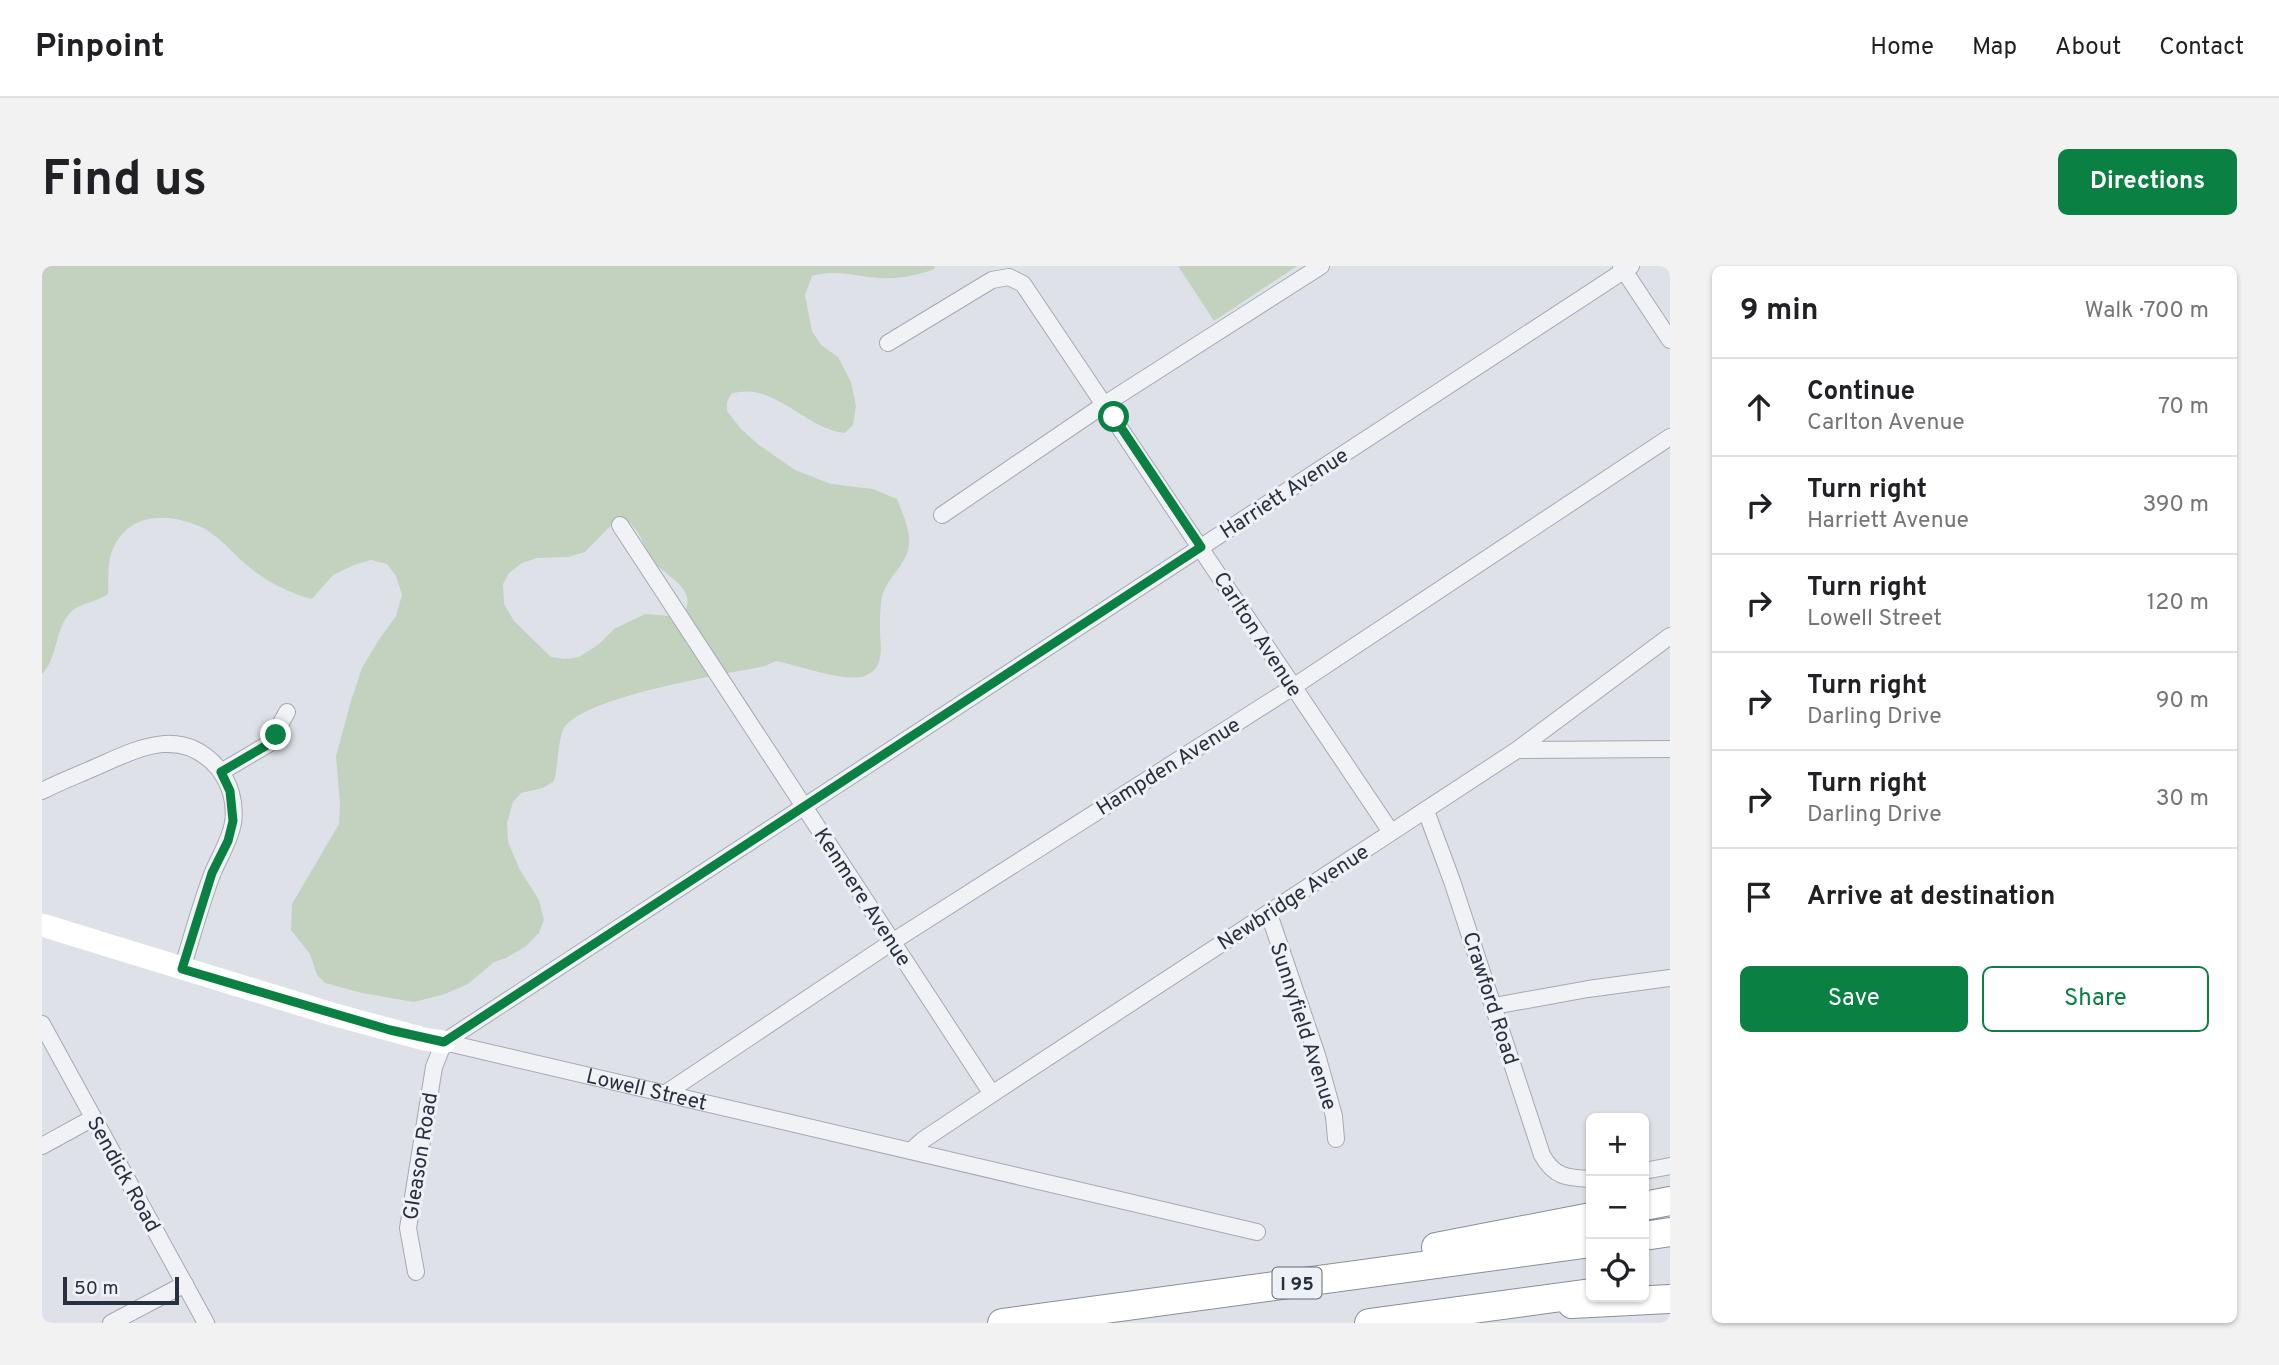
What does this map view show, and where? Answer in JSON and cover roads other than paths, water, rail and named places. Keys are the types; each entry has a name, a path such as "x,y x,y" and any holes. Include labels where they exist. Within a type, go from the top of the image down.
{"highway":[{"path":"1649,1205 1670,1201"},
{"path":"1180,1299 1586,1218"},
{"path":"1649,1235 1670,1232"},
{"name":"I 95","path":"1002,1323 1586,1244"},
{"path":"1649,1285 1670,1283"},
{"path":"1369,1323 1586,1294"},
{"path":"1492,1307 1670,1299"}],"street":[{"path":"942,515 1105,404 1321,266"},
{"path":"1625,267 1670,340"},
{"name":"Harriett Avenue","path":"444,1042 1625,267"},
{"name":"Carlton Avenue","path":"888,343 999,277 1014,278 1027,288 1391,832"},
{"name":"Hampden Avenue","path":"666,1094 892,942 1293,687 1670,437"},
{"name":"Kenmere Avenue","path":"620,525 992,1094"},
{"name":"Newbridge Avenue","path":"911,1151 992,1094 1517,750 1670,636"},
{"path":"221,772 270,743 287,712"},
{"path":"42,791 137,749 158,744 188,747 206,757 221,772 230,791 233,821 228,841 212,873 182,969"},
{"path":"1517,750 1670,749"},
{"name":"Crawford Road","path":"1426,811 1494,1006 1542,1155 1556,1173 1586,1178"},
{"name":"Sunnyfield Avenue","path":"1269,914 1317,1055 1334,1116 1336,1139"},
{"name":"Lowell Street","path":"42,925 182,969 424,1039 1257,1232"},
{"path":"1494,1006 1670,978"},
{"name":"Sendick Road","path":"42,1024 206,1323"},
{"name":"Gleason Road","path":"416,1272 408,1230 434,1067 444,1042"},
{"path":"42,1146 93,1118"},
{"path":"1649,1170 1670,1166"},
{"path":"111,1323 184,1284"}]}
